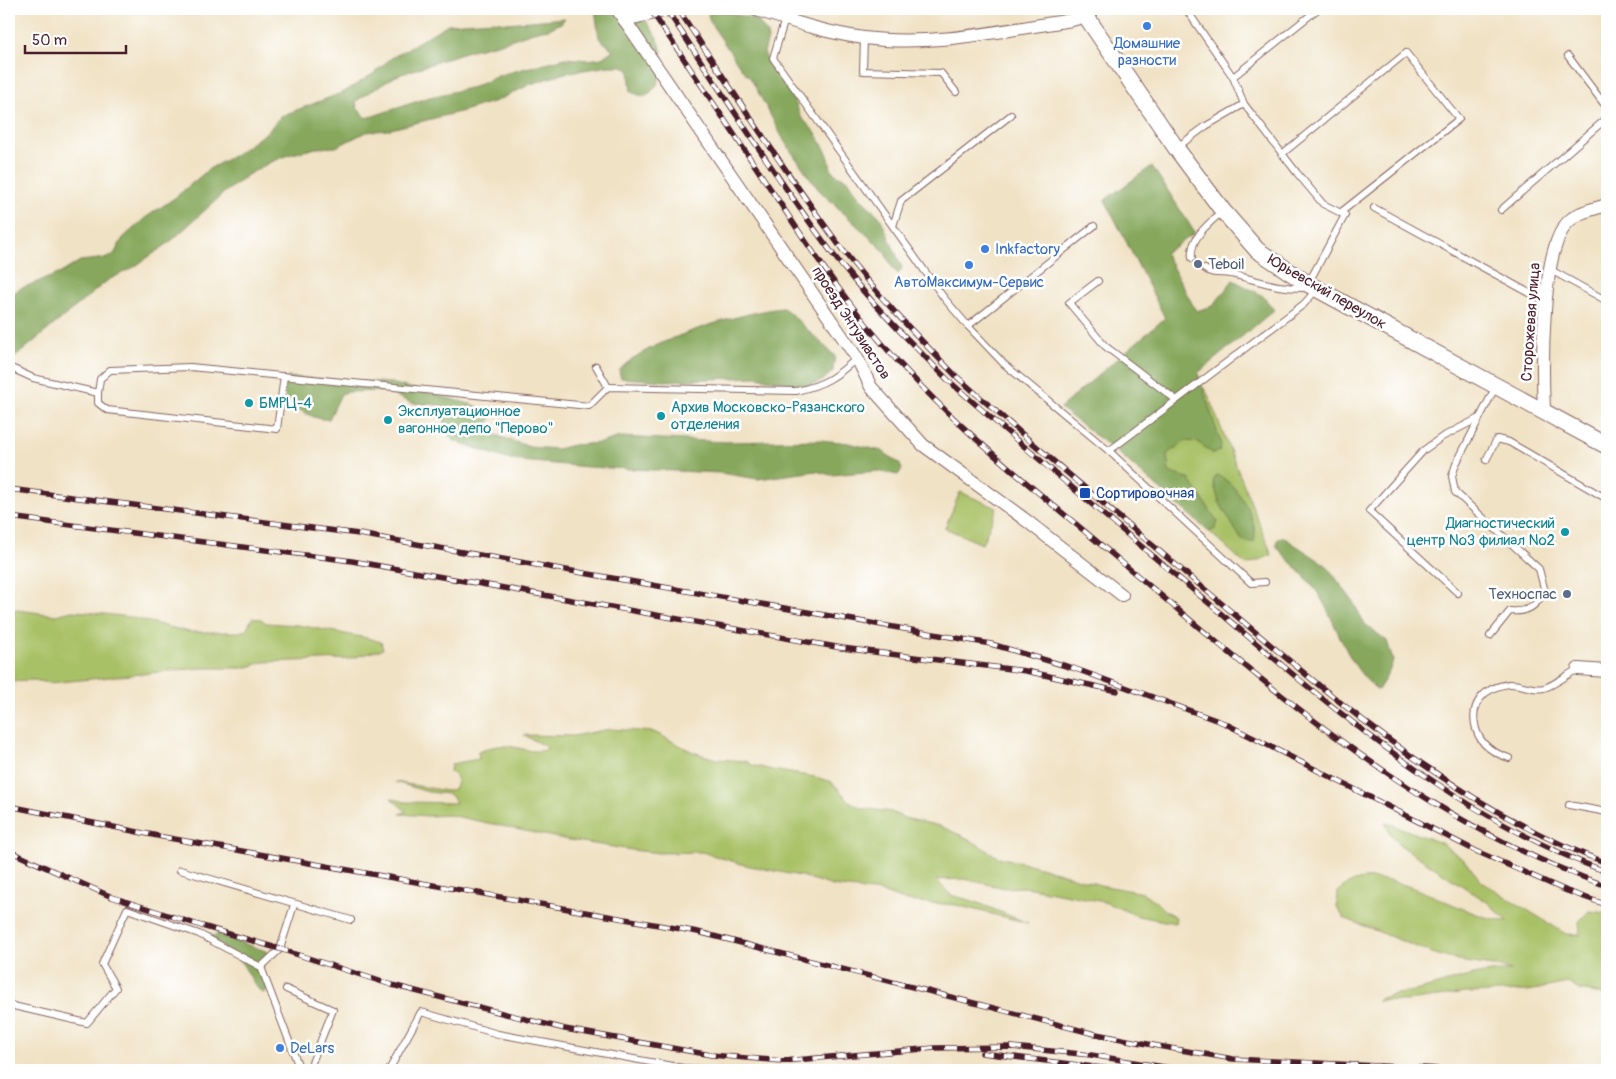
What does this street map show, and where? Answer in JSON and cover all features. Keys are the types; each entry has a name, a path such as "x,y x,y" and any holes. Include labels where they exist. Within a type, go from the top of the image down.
{"street":[{"name":"проезд Энтузиастов","path":"617,9 857,358 871,387 923,445 1023,518 1122,595"},
{"path":"624,20 673,9"},
{"path":"754,9 820,30 864,38 934,40 1072,20 1084,12"},
{"name":"Юрьевский переулок","path":"1084,12 1176,148 1224,211 1257,250 1313,286 1607,446"},
{"name":"Сторожевая улица","path":"1544,411 1542,372 1549,269 1553,246 1564,226 1577,214 1607,206"},
{"path":"1578,669 1607,671"}],"lane":[{"path":"1109,450 1304,304 1345,215 1323,204 1282,154 1244,104 1233,77 1186,9"},
{"path":"1233,77 1318,9"},
{"path":"785,19 773,58 944,298 1004,364 1109,450 1251,583 1266,582"},
{"path":"864,38 863,71 942,73 956,92"},
{"path":"1282,154 1406,53 1459,119 1340,212"},
{"path":"1568,56 1607,108"},
{"path":"1176,148 1206,126 1244,104"},
{"path":"893,226 901,201 1011,115"},
{"path":"1501,210 1607,118"},
{"path":"1374,208 1547,303"},
{"path":"1192,258 1191,250 1198,235 1224,211"},
{"path":"968,326 1094,226"},
{"path":"1205,269 1209,273 1230,274 1281,288 1313,286"},
{"path":"1549,269 1607,301"},
{"path":"1098,281 1069,303 1104,346 1175,400"},
{"path":"284,376 277,429 107,410 98,403 100,379 110,370 190,367 284,376 589,406 608,387 796,391 818,386 838,375 857,358"},
{"path":"596,366 608,387"},
{"path":"9,367 33,378 98,393"},
{"path":"1490,636 1510,611 1529,610 1536,604 1544,588 1544,578 1540,570 1456,492 1452,476 1496,386"},
{"path":"1458,593 1369,511 1424,450 1442,437 1480,418"},
{"path":"1486,460 1497,439 1509,442 1607,499"},
{"path":"1509,758 1491,752 1478,734 1473,718 1474,706 1487,692 1510,684 1543,689 1578,669"},
{"path":"1569,806 1607,812"},
{"path":"180,870 294,905 351,920"},
{"path":"261,967 280,949 294,905"},
{"path":"9,1005 87,1023 116,988 102,964 127,908 199,934 261,967 300,1070"},
{"path":"286,989 332,1010 309,1070"},
{"path":"388,1070 421,1012 498,1034 683,1069 724,1070"}],"green space":[{"path":"595,9 638,9 653,31 660,46 663,62 658,83 644,97 631,92 629,70 623,66 609,66 565,73 531,84 496,101 463,111 387,130 366,132 336,147 316,148 288,155 249,174 225,192 170,242 134,267 108,280 9,362 9,297 19,289 61,273 80,261 108,258 114,254 123,238 145,218 176,197 209,169 235,155 267,132 281,116 344,92 373,74 390,59 448,24 493,21 507,23 565,18 561,23 549,29 468,51 396,76 356,101 357,108 367,118 430,97 474,87 500,75 565,58 588,60 602,58 613,50 599,38"},
{"path":"711,9 751,18 758,21 766,32 768,39 764,52 769,66 793,97 801,117 815,132 828,155 831,169 835,174 848,180 860,198 880,217 902,268 898,274 893,269 884,251 818,189 786,144 751,79 741,68 710,22 708,15"},
{"path":"1152,166 1195,233 1165,253 1196,311 1213,306 1233,280 1263,296 1274,310 1198,373 1221,444 1220,451 1212,453 1198,442 1185,441 1167,454 1169,472 1189,479 1218,522 1215,529 1209,532 1122,456 1060,408 1165,318 1105,200"},
{"path":"783,308 835,356 833,371 822,381 807,386 756,377 665,381 621,378 619,371 631,360 671,339 745,315"},
{"path":"288,377 391,383 474,405 493,414 487,426 490,433 530,447 558,449 573,445 600,443 620,437 727,442 821,440 848,443 882,451 899,463 902,469 898,475 877,471 831,475 816,471 758,479 720,473 588,467 510,460 454,441 444,431 445,417 440,405 412,403 384,391 347,392 341,394 329,419 311,416 285,397 284,383"},
{"path":"1205,388 1272,555 1246,565 1122,452"},
{"path":"1217,475 1232,485 1245,504 1253,524 1254,542 1247,542 1241,539 1219,502 1213,481"},
{"path":"960,492 997,508 982,544 945,528"},
{"path":"1283,537 1326,565 1352,600 1365,624 1387,641 1393,661 1388,674 1378,690 1359,671 1352,660 1317,592 1277,547 1277,540"},
{"path":"9,609 56,615 72,611 130,617 189,632 239,632 246,630 252,618 261,619 266,623 298,625 367,638 381,642 383,649 348,659 264,662 244,668 201,668 50,683 34,680 9,681"},
{"path":"610,729 654,732 693,752 716,759 746,761 752,765 772,770 829,781 849,801 861,808 891,812 904,818 940,826 967,838 998,857 1026,863 1100,885 1143,893 1165,911 1176,917 1175,923 1138,916 1104,902 1026,887 1005,888 964,879 936,880 951,895 973,901 1028,923 956,905 907,901 881,892 833,886 805,877 745,865 702,852 659,853 632,850 563,839 450,815 400,814 406,811 391,798 405,802 456,803 453,797 448,794 428,792 395,782 447,791 454,789 457,782 455,775 450,771 451,764 479,759 478,752 501,746 538,751 548,748 524,735 573,736"},
{"path":"1385,822 1441,843 1464,860 1482,882 1566,934 1580,935 1579,921 1589,911 1607,913 1607,995 1579,990 1568,983 1528,991 1466,993 1408,1001 1377,1000 1476,974 1511,971 1500,967 1459,961 1432,953 1344,918 1337,907 1338,892 1355,881 1375,879 1397,883 1489,918 1508,921 1487,902 1400,845 1391,835"},
{"path":"216,934 266,951 267,954 260,966 267,990 265,992 262,993 255,985 240,960 211,938"}],"railway":[{"path":"650,9 851,305 907,371 965,429 1232,655 1349,746 1409,788 1472,826 1538,859 1607,886"},
{"path":"666,9 768,162 832,253 903,335 949,381 1079,494 1302,682 1397,756 1447,790 1498,821 1552,849 1607,872"},
{"path":"678,9 777,157 839,245 880,296 955,375 1259,635 1351,711 1400,748 1449,782 1500,813 1553,840 1607,863"},
{"path":"9,489 359,534 991,644 1073,668 1224,723 1476,851 1567,891 1607,905"},
{"path":"9,517 352,561 842,648 1026,671 1117,691"},
{"path":"9,806 163,837 698,932 1091,1033 1158,1046 1233,1059 1462,1070"},
{"path":"9,851 112,897 202,926 392,985 565,1029 711,1055 783,1061 935,1048 1012,1047 1091,1055 1182,1070"},
{"path":"982,1053 1119,1070"}],"place":[{"name":"Домашние разности","path":"1147,26"},
{"name":"Inkfactory","path":"985,249"},
{"name":"Teboil","path":"1198,264"},
{"name":"АвтоМаксимум-Сервиc","path":"969,265"},
{"name":"БМРЦ-4","path":"249,403"},
{"name":"Архив Московско-Рязанского отделения","path":"661,416"},
{"name":"Эксплуатационное вагонное депо \"Перово\"","path":"388,420"},
{"name":"Сортировочная","path":"1085,493"},
{"name":"Диагностический центр №3 филиал №2","path":"1565,532"},
{"name":"Техноспас","path":"1567,594"},
{"name":"DeLars","path":"280,1048"}]}
